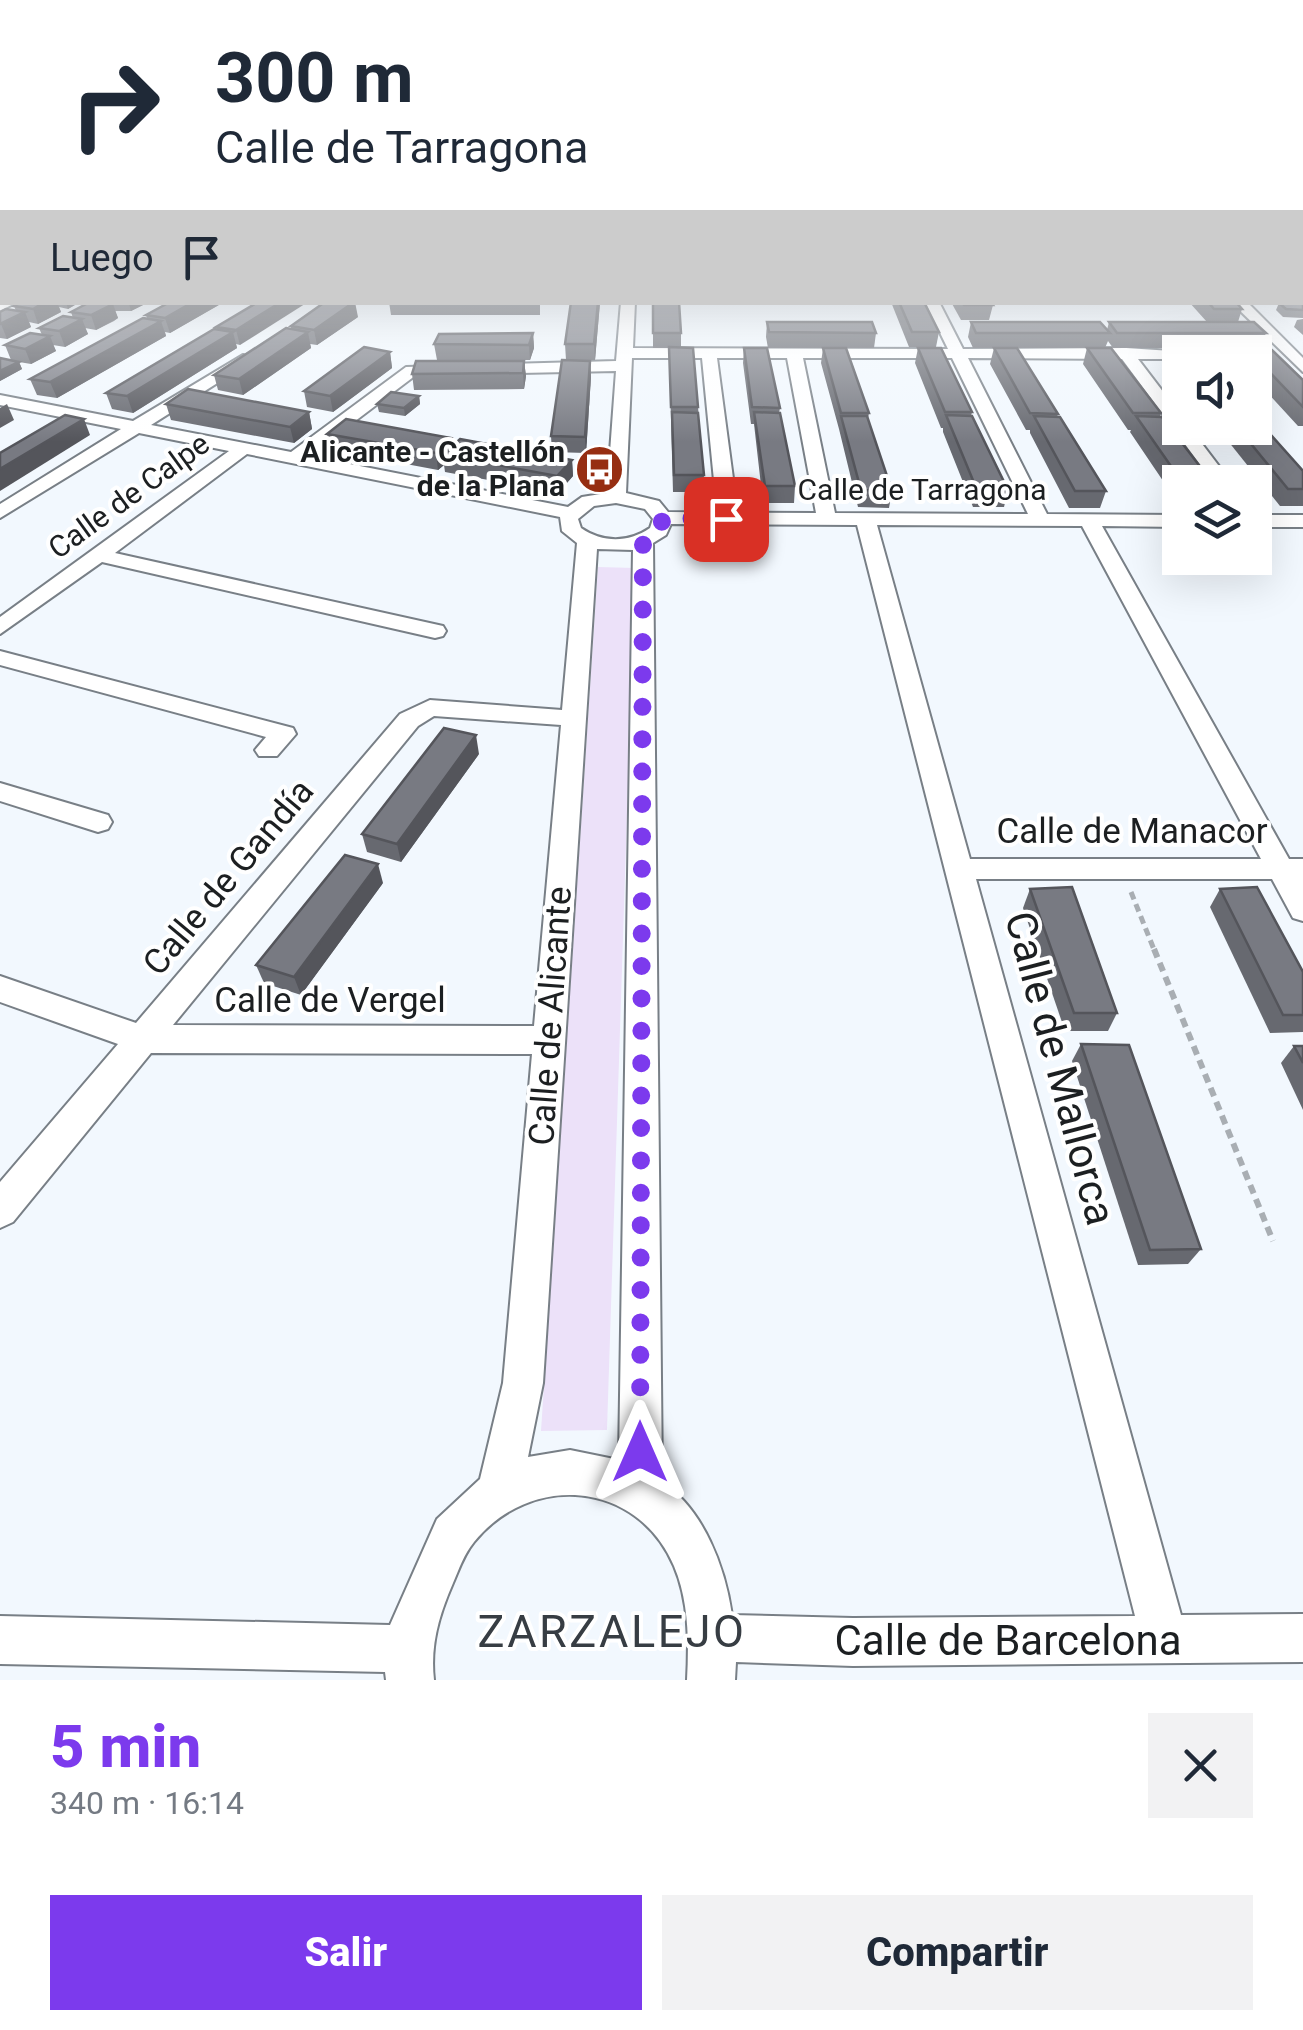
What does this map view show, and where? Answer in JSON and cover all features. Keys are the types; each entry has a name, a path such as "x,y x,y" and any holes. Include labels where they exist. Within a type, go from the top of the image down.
{"street":[{"path":"616,496 628,305"},
{"path":"933,305 1041,521"},
{"path":"1241,305 1291,354"},
{"path":"1126,353 1162,401"},
{"path":"0,512 253,354"},
{"path":"710,354 726,501"},
{"path":"295,458 412,370 710,354 1162,354"},
{"path":"794,354 827,520"},
{"path":"0,398 16,388"},
{"path":"0,398 571,512"},
{"name":"Calle de Calpe","path":"0,627 244,448"},
{"path":"587,541 572,531 568,519 571,512 589,501 616,496 652,505 640,1491"},
{"name":"Calle de Tarragona","path":"587,541 615,546 653,530 827,520 1162,521"},
{"name":"Calle de Mallorca","path":"866,520 1164,1639"},
{"path":"1089,521 1292,869 1303,910"},
{"path":"1272,521 1303,521"},
{"name":"Calle de Alicante","path":"499,1490 523,1383 570,718 587,541"},
{"path":"98,555 435,631"},
{"path":"0,602 24,609"},
{"path":"0,658 284,734 268,750"},
{"name":"Calle de Gandía","path":"0,1210 408,720 430,708 570,718"},
{"path":"0,792 98,822"},
{"name":"Calle de Manacor","path":"962,869 1292,869"},
{"name":"Calle de Vergel","path":"0,989 142,1039 548,1040"},
{"path":"0,1640 408,1670 418,1604 458,1525 499,1490 556,1470 603,1473 640,1491 677,1528 704,1584 712,1659"},
{"name":"Calle de Barcelona","path":"712,1659 853,1642 1303,1638"}],"path":[{"path":"1121,869 1273,1241"}],"shaded area":[{"path":"598,567 635,568 607,1430 541,1431"}],"building":[{"path":"84,305 111,305 91,315 71,312"},
{"path":"164,305 188,305 165,318 146,315"},
{"path":"253,305 276,305 236,330 216,327"},
{"path":"321,305 350,305 314,330 291,326"},
{"path":"571,305 598,305 594,344 565,344"},
{"path":"653,305 679,305 681,333 653,333"},
{"path":"900,305 926,305 939,332 912,332"},
{"path":"1211,305 1239,305 1242,309 1214,309"},
{"path":"1281,305 1303,305 1303,310"},
{"path":"0,312 25,312 0,324"},
{"path":"63,316 82,319 59,331 39,328"},
{"path":"143,318 161,321 50,382 30,379"},
{"path":"767,322 872,322 876,333 769,332"},
{"path":"971,322 1100,322 1110,333 976,333"},
{"path":"1109,322 1254,322 1266,333 1117,333"},
{"path":"286,328 308,332 239,379 214,375"},
{"path":"214,329 233,332 127,396 106,393"},
{"path":"30,333 50,336 25,349 5,345"},
{"path":"533,333 529,345 434,344 439,334"},
{"path":"364,347 390,352 330,396 304,391"},
{"path":"669,347 693,348 698,407 671,407"},
{"path":"744,348 767,348 780,408 752,407"},
{"path":"823,348 846,348 869,413 841,413"},
{"path":"918,348 941,348 972,412 945,412"},
{"path":"994,348 1017,348 1058,414 1030,413"},
{"path":"1087,348 1111,348 1161,413 1133,413"},
{"path":"1272,350 1303,380 1303,407 1272,375"},
{"path":"0,358 19,362 0,371"},
{"path":"562,360 590,361 585,437 551,436"},
{"path":"416,361 524,361 523,373 412,374"},
{"path":"188,389 309,412 290,427 166,404"},
{"path":"391,392 419,396 404,408 377,404"},
{"path":"672,412 698,413 704,475 674,475"},
{"path":"754,412 780,413 795,486 765,486"},
{"path":"65,415 84,419 0,469 0,453"},
{"path":"946,415 972,416 1008,490 977,490"},
{"path":"841,416 867,416 892,491 861,490"},
{"path":"1034,416 1060,417 1106,491 1075,491"},
{"path":"1136,416 1162,417 1162,445 1184,445 1199,465 1170,465"},
{"path":"346,419 451,438 436,453 327,434"},
{"path":"1272,436 1303,471 1303,489 1288,489 1252,445 1272,445"},
{"path":"460,439 572,460 557,476 443,455"},
{"path":"444,728 476,735 397,844 362,834"},
{"path":"345,855 378,864 294,977 256,965"},
{"path":"1072,887 1117,1013 1074,1013 1030,889"},
{"path":"1257,887 1303,972 1303,1015 1283,1015 1220,889"},
{"path":"1081,1044 1129,1045 1201,1249 1150,1250"},
{"path":"1294,1046 1303,1046 1303,1063"}],"place":[{"name":"Alicante - Castellón de la Plana","path":"600,469"}],"district":[{"name":"ZARZALEJO","path":"612,1631"}],"route":[{"path":"640,1452 643,541 659,531 663,518 726,519"}]}
